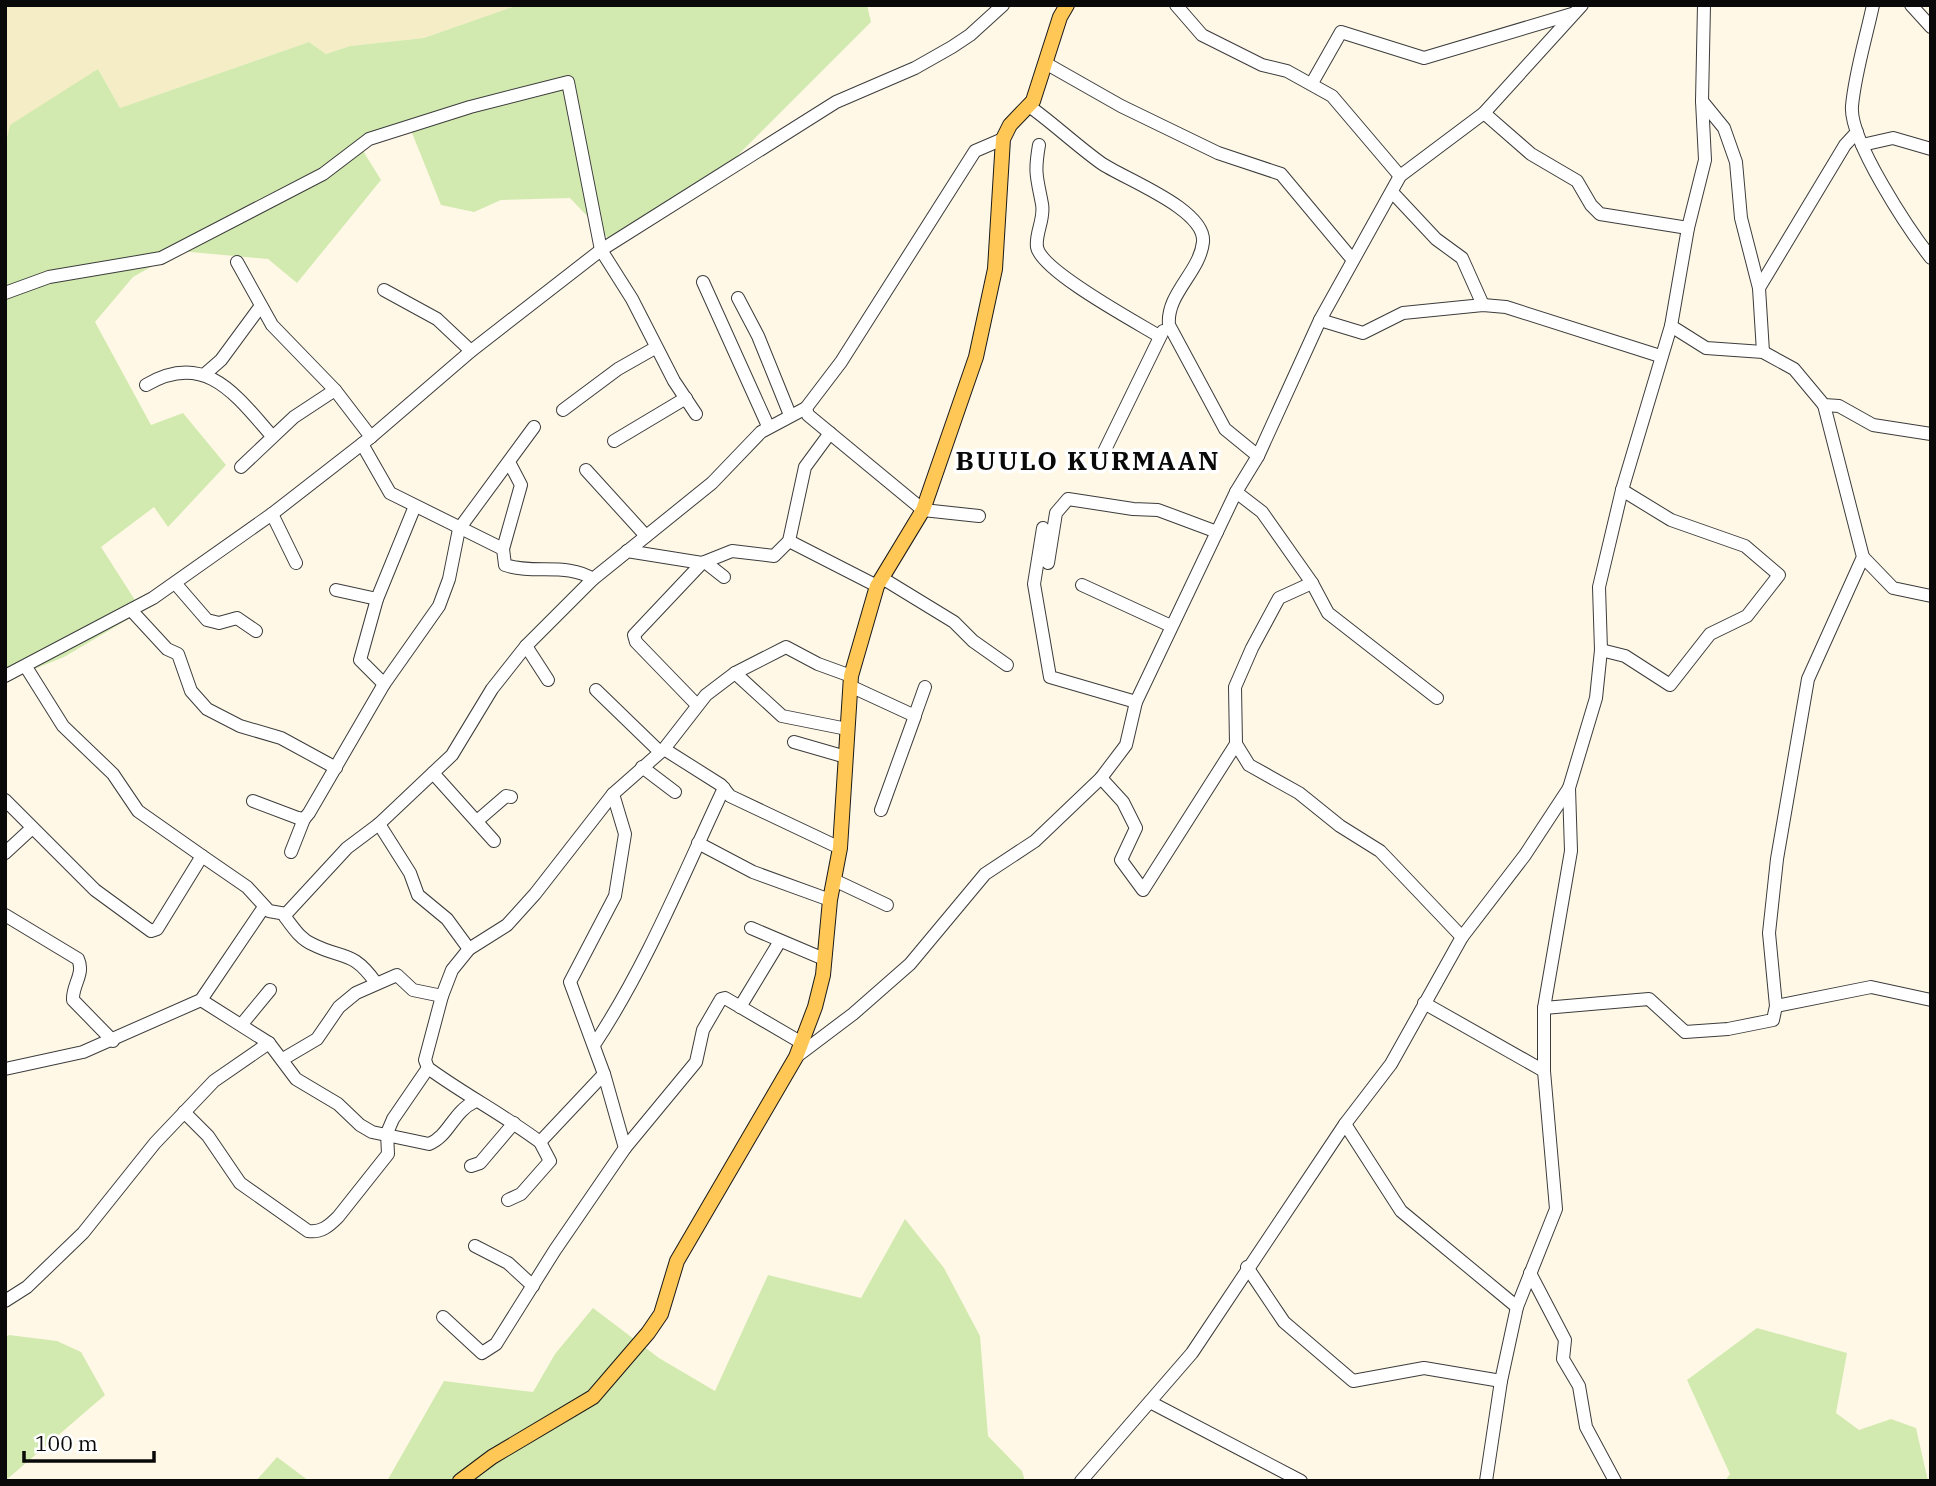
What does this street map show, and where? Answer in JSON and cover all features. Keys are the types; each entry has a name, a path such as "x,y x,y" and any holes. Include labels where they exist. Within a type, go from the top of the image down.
{"main road":[{"path":"460,1481 492,1457 593,1397 648,1333 661,1314 677,1261 796,1057 815,1007 840,848 850,681 880,582 923,510 976,357 990,302 998,238 1003,139 1010,125 1029,106 1067,5"}],"street":[{"path":"5,677 131,610 175,583 272,514 366,441 471,351 601,250 836,102 915,68 971,35 1003,5"},
{"path":"1176,5 1202,35 1262,65 1287,71 1332,96 1400,176"},
{"path":"1081,1481 1192,1353 1345,1124 1391,1064 1462,937 1525,855 1569,788 1596,698 1601,650 1599,587 1622,491 1671,326 1688,228 1705,160 1702,101 1704,5"},
{"path":"1873,5 1851,108 1860,139 1893,202 1931,258"},
{"path":"1911,5 1931,27"},
{"path":"1312,83 1340,32 1424,58 1578,9"},
{"path":"796,1057 853,1014 910,964 985,874 1035,841 1101,778 1126,745 1136,702 1171,626 1236,492 1258,456 1320,320 1400,176 1484,113 1578,9"},
{"path":"1047,64 1121,106 1218,153 1281,174 1352,259"},
{"path":"5,293 49,277 161,258 323,174 369,139 470,107 569,82 601,250 632,299 655,348 696,414"},
{"path":"1702,101 1724,128 1735,162 1741,218 1759,288 1763,352"},
{"path":"1029,106 1101,163 1186,212 1200,227 1204,240 1199,257 1171,307 1169,325 1225,429 1258,456"},
{"path":"1484,113 1531,154 1577,181 1591,205 1600,214 1688,228"},
{"path":"1759,288 1845,145 1860,139 1893,138 1931,149"},
{"path":"286,914 347,848 379,824 452,755 492,689 526,646 593,579 712,483 768,426 806,408 841,362 975,151 1003,139"},
{"path":"1039,145 1034,178 1042,205 1037,248 1041,258 1073,283 1159,336"},
{"path":"1392,192 1436,240 1462,257 1483,305"},
{"path":"237,262 272,325 335,390 366,441 390,493 503,550"},
{"path":"703,282 768,426"},
{"path":"384,290 438,319 471,351"},
{"path":"738,298 758,336 789,415"},
{"path":"1320,320 1363,333 1403,313 1483,305 1506,307 1660,356"},
{"path":"205,374 228,352 260,307"},
{"path":"1099,462 1159,336 1169,325"},
{"path":"1671,326 1706,348 1763,352 1794,369 1824,405 1863,557 1893,588 1931,596"},
{"path":"563,410 618,369 655,348"},
{"path":"146,385 163,375 205,374 229,387 272,436"},
{"path":"241,467 272,436 335,390"},
{"path":"614,441 686,398"},
{"path":"1824,405 1839,406 1873,425 1931,434"},
{"path":"806,408 808,415 923,510 979,516"},
{"path":"291,852 304,819 384,684 439,606 449,579 459,529 534,427"},
{"path":"697,705 636,642 634,635 704,563 732,551 774,556 789,541 805,467 830,433"},
{"path":"509,462 521,485 502,560 508,566 534,572 580,571 593,579"},
{"path":"586,470 646,536"},
{"path":"1601,650 1625,656 1670,685 1710,634 1747,617 1779,575 1745,546 1671,520 1622,491"},
{"path":"1236,492 1262,512 1312,583 1328,613 1437,698"},
{"path":"1048,563 1056,513 1068,499 1158,510 1217,532"},
{"path":"384,684 360,660 377,598 415,506"},
{"path":"272,514 296,562"},
{"path":"1043,528 1034,584 1050,677 1136,702"},
{"path":"789,541 880,582 954,622 973,641 1007,665"},
{"path":"627,551 704,563 724,577"},
{"path":"1544,1008 1649,999 1685,1032 1728,1029 1773,1020 1776,1006 1769,933 1777,859 1808,679 1863,557"},
{"path":"175,583 207,620 219,623 237,618 256,631"},
{"path":"1312,583 1279,598 1252,648 1235,687 1236,744 1249,765 1299,793 1340,826 1380,851 1462,937"},
{"path":"1082,585 1171,626"},
{"path":"336,590 377,598"},
{"path":"131,610 167,649 178,654 191,691 207,709 240,726 281,738 336,768"},
{"path":"526,646 548,680"},
{"path":"508,1200 518,1196 550,1161 540,1142 514,1123 474,1102 428,1068 425,1060 442,996 452,970 469,949 507,925 613,794 662,750 706,695 736,673 786,647 915,715"},
{"path":"26,667 63,726 113,774 138,811 247,887 264,907 286,914"},
{"path":"736,673 782,716 847,729"},
{"path":"881,810 910,737 925,687"},
{"path":"596,690 662,750 724,788 730,796 840,848"},
{"path":"794,742 846,757"},
{"path":"1101,778 1123,802 1136,828 1122,860 1143,890 1236,744"},
{"path":"642,767 675,792"},
{"path":"433,773 494,841"},
{"path":"594,1045 648,956 724,788"},
{"path":"1486,1481 1501,1381 1517,1307 1556,1209 1544,1071 1544,1008 1571,851 1569,788"},
{"path":"613,794 625,834 615,896 570,982 604,1074 625,1148"},
{"path":"477,821 506,796 511,797"},
{"path":"5,800 95,890 150,931 158,929 202,856"},
{"path":"253,801 304,819"},
{"path":"379,824 410,873 418,895 447,919 469,949"},
{"path":"5,853 31,828"},
{"path":"698,843 753,872 830,900"},
{"path":"834,880 887,905"},
{"path":"5,1069 83,1052 201,1000 264,907"},
{"path":"286,914 285,917 300,937 312,944 352,956 376,983"},
{"path":"5,915 78,959 81,971 72,991 74,1000 113,1041"},
{"path":"751,928 824,959"},
{"path":"740,1007 780,941"},
{"path":"283,1059 317,1038 339,1007 376,983 397,975 413,990 442,996"},
{"path":"1776,1006 1871,987 1931,1000"},
{"path":"242,1024 270,990"},
{"path":"443,1317 482,1353 487,1352 509,1328 533,1286 625,1148 696,1062 703,1030 719,1002 725,998 802,1042"},
{"path":"201,1000 269,1043 296,1079 310,1090 332,1100 366,1128 429,1144 438,1140 457,1113 474,1102"},
{"path":"1424,1003 1544,1071"},
{"path":"5,1301 27,1287 83,1233 184,1112 214,1081 269,1043"},
{"path":"184,1112 208,1136 240,1183 308,1231 315,1232 338,1217 388,1154 387,1133 403,1102 428,1068"},
{"path":"540,1142 604,1074"},
{"path":"471,1166 480,1163 514,1123"},
{"path":"1345,1124 1401,1211 1517,1307"},
{"path":"475,1246 508,1263 533,1286"},
{"path":"1247,1267 1284,1322 1353,1381 1424,1368 1501,1381"},
{"path":"1530,1273 1565,1340 1563,1359 1579,1386 1586,1427 1615,1481"},
{"path":"1150,1402 1301,1481"}],"shaded area":[{"path":"5,5 518,5 424,38 350,46 326,54 309,42 120,108 98,69 5,147"}],"green space":[{"path":"518,5 867,5 871,22 710,183 608,238 570,198 501,200 474,212 441,205 408,123 357,141 381,180 297,283 268,259 179,251 133,277 95,322 151,425 183,413 226,465 168,527 154,507 101,547 142,611 64,657 5,681 5,147 10,125 98,69 120,108 309,42 326,54 350,46 424,38"},
{"path":"905,1219 944,1268 980,1336 988,1436 1022,1471 1025,1481 387,1481 444,1381 533,1392 555,1354 593,1308 659,1358 715,1391 768,1275 861,1298"},
{"path":"1757,1328 1847,1353 1836,1413 1859,1430 1891,1419 1916,1428 1928,1481 1725,1481 1730,1474 1687,1380"},
{"path":"9,1335 57,1341 81,1352 105,1395 5,1481 5,1338"},
{"path":"277,1457 309,1481 256,1481"}],"district":[{"name":"BUULO KURMAAN","path":"1088,461"}]}
